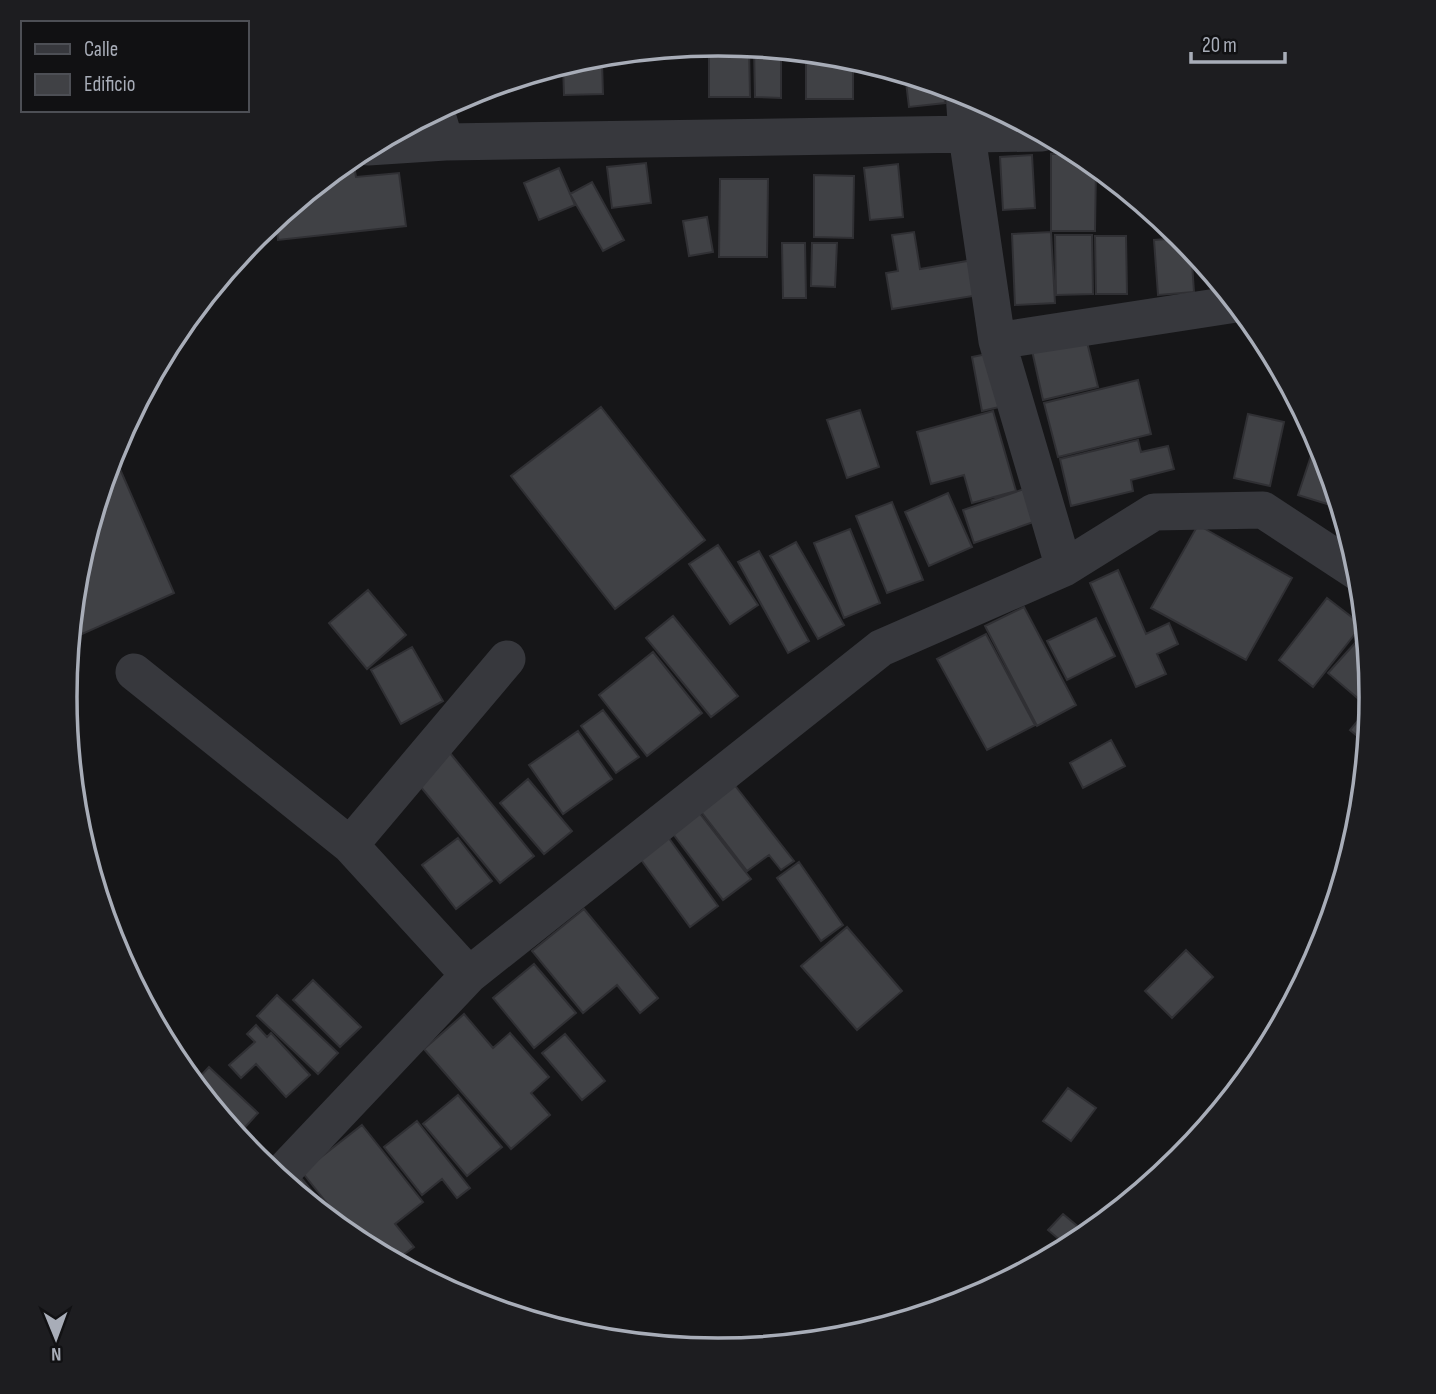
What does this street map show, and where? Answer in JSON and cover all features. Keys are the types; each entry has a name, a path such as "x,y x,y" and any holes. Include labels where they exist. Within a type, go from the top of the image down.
{"street":[{"path":"965,106 997,341 1064,568"},
{"path":"410,135 440,127 967,136 1023,134"},
{"path":"997,341 1226,306"},
{"path":"285,1169 469,975 881,649 1064,568 1154,512 1263,510 1345,564"},
{"path":"350,845 508,659"},
{"path":"134,672 350,845 469,975"}],"building":[{"path":"709,56 749,57 750,97 709,97"},
{"path":"754,57 781,59 781,98 755,97"},
{"path":"806,62 853,70 853,99 806,99"},
{"path":"602,66 603,94 564,95 563,75"},
{"path":"906,85 944,98 945,103 909,107"},
{"path":"1051,154 1058,154 1096,179 1095,231 1051,231"},
{"path":"1032,155 1035,208 1003,210 1000,157"},
{"path":"646,163 651,203 612,208 607,167"},
{"path":"898,164 903,217 870,220 864,168"},
{"path":"559,168 575,205 539,220 524,183"},
{"path":"355,169 356,177 399,173 406,226 278,240 277,232 295,215"},
{"path":"814,175 854,176 853,238 814,237"},
{"path":"720,179 768,179 767,257 719,257"},
{"path":"592,182 624,240 603,251 570,194"},
{"path":"707,217 713,252 689,256 683,221"},
{"path":"914,232 920,269 973,260 979,295 892,309 886,273 898,271 892,235"},
{"path":"1051,232 1055,303 1015,305 1012,234"},
{"path":"1055,235 1092,235 1093,294 1056,295"},
{"path":"1095,236 1126,236 1127,294 1096,294"},
{"path":"1166,239 1192,266 1194,292 1158,295 1154,240"},
{"path":"782,243 805,243 806,298 783,298"},
{"path":"812,243 837,243 835,287 811,286"},
{"path":"1085,334 1098,387 1043,400 1031,346"},
{"path":"997,352 1008,405 982,411 972,357"},
{"path":"1138,380 1151,434 1058,457 1044,403"},
{"path":"601,407 705,540 615,609 511,476"},
{"path":"860,410 879,467 847,478 827,420"},
{"path":"993,411 1016,491 972,503 964,475 931,484 917,432"},
{"path":"1248,414 1284,422 1270,486 1234,478"},
{"path":"1138,440 1141,452 1168,446 1174,469 1131,480 1133,491 1071,506 1060,459"},
{"path":"1311,455 1329,505 1298,495"},
{"path":"120,468 174,593 80,635 89,572"},
{"path":"1030,487 1042,519 974,543 963,510"},
{"path":"948,493 972,547 929,566 905,512"},
{"path":"892,502 923,580 887,593 856,516"},
{"path":"1198,525 1292,578 1246,660 1151,608"},
{"path":"850,529 880,603 844,618 814,543"},
{"path":"796,542 844,625 818,639 770,556"},
{"path":"718,545 758,605 730,624 689,564"},
{"path":"759,551 809,641 788,653 738,562"},
{"path":"1118,570 1146,634 1169,623 1178,644 1157,654 1166,674 1136,687 1090,583"},
{"path":"368,590 406,635 367,669 329,623"},
{"path":"1327,598 1355,619 1356,633 1313,687 1279,660"},
{"path":"1024,607 1076,705 1037,726 985,626"},
{"path":"673,616 738,696 711,717 646,638"},
{"path":"1096,618 1115,656 1067,680 1047,641"},
{"path":"986,634 1035,725 987,750 937,659"},
{"path":"1357,641 1359,699 1328,673"},
{"path":"412,647 443,701 401,724 371,670"},
{"path":"653,652 702,713 647,756 599,695"},
{"path":"603,710 639,757 616,773 581,726"},
{"path":"1358,720 1358,737 1350,730"},
{"path":"578,731 612,779 563,814 529,765"},
{"path":"1111,740 1125,766 1083,788 1070,763"},
{"path":"450,753 534,856 500,883 415,780"},
{"path":"528,779 572,831 544,854 500,803"},
{"path":"733,783 794,861 781,870 769,855 747,871 699,809"},
{"path":"697,810 751,879 723,900 670,830"},
{"path":"663,830 718,906 690,927 634,850"},
{"path":"458,838 492,881 456,909 422,865"},
{"path":"799,862 843,925 821,941 777,878"},
{"path":"584,909 658,998 640,1013 617,985 583,1013 532,951"},
{"path":"847,927 902,991 857,1030 801,966"},
{"path":"1186,950 1213,977 1172,1018 1145,991"},
{"path":"534,964 576,1013 534,1048 493,998"},
{"path":"313,980 361,1027 340,1047 293,1000"},
{"path":"277,995 338,1053 318,1074 257,1016"},
{"path":"464,1014 493,1048 510,1033 549,1077 531,1093 550,1115 511,1149 424,1049"},
{"path":"256,1025 267,1037 271,1033 310,1075 286,1097 256,1064 241,1078 229,1065 255,1042 247,1034"},
{"path":"565,1034 605,1081 582,1100 542,1053"},
{"path":"209,1067 258,1113 244,1128 201,1076"},
{"path":"1068,1088 1096,1108 1071,1141 1043,1121"},
{"path":"458,1095 502,1147 467,1176 423,1124"},
{"path":"417,1121 470,1188 457,1198 442,1179 422,1195 384,1147"},
{"path":"362,1125 423,1202 395,1224 414,1247 403,1255 362,1230 331,1208 302,1172"},
{"path":"298,1174 316,1196 295,1179"},
{"path":"1063,1214 1078,1227 1059,1239 1048,1230"}]}
